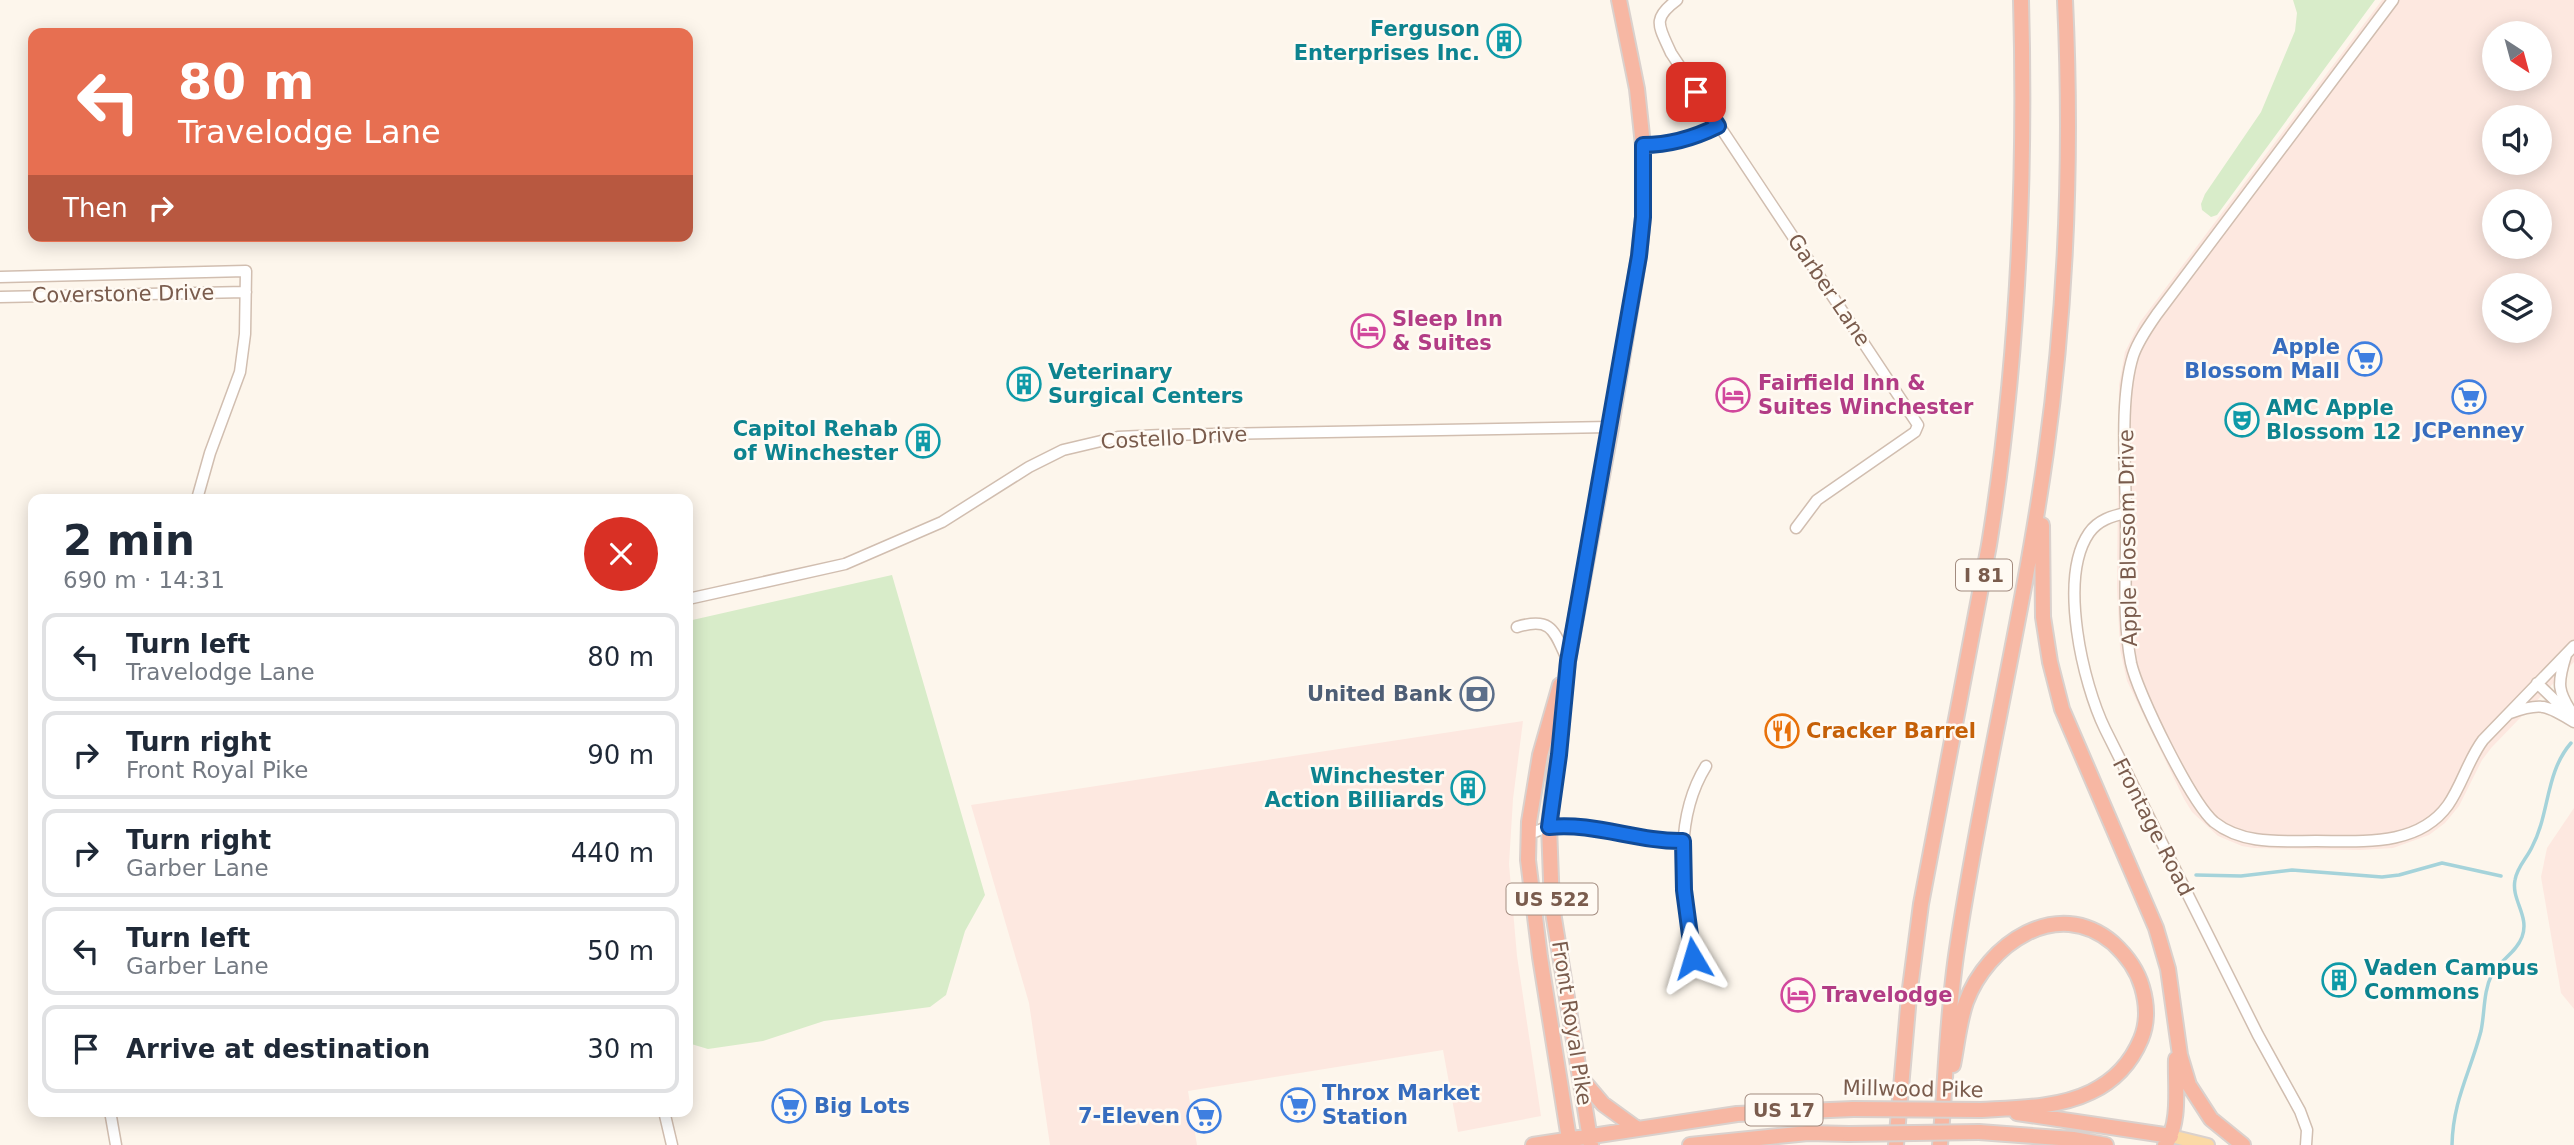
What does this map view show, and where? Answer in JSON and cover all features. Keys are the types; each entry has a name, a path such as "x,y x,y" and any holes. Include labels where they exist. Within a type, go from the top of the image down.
{"highway":[{"name":"Front Royal Pike","path":"1590,1141 1552,906 1549,827 1568,661 1611,427 1643,217 1643,145 1637,89 1619,0"},
{"name":"I 81","path":"1894,1145 1922,904 1978,611 2000,473 2013,354 2022,202 2021,0"},
{"name":"I 81","path":"1940,1145 1956,952 2023,596 2046,454 2060,328 2066,222 2068,90 2065,0"},
{"path":"2046,454 2041,591 2050,662 2071,731 2156,928 2168,969 2182,1062 2189,1085 2211,1119 2243,1145"},
{"name":"Front Royal Pike","path":"1568,661 1540,755 1528,860 1534,918 1570,1142"},
{"path":"1942,1096 1951,1077 1965,1005 1979,976 1996,954 2018,937 2044,927 2070,925 2107,939 2136,970 2146,1000 2144,1031 2129,1061 2106,1084 2073,1099 2050,1104 1981,1110"},
{"path":"2168,1140 2175,1094 2176,1027"},
{"path":"1579,1076 1603,1104 1636,1128"},
{"name":"Millwood Pike","path":"1533,1145 1590,1141 1636,1128 1737,1114 1853,1109 1981,1110 2066,1119 2168,1140"},
{"name":"Millwood Pike","path":"1690,1145 1755,1137 1827,1133 1979,1132 2073,1139 2106,1145"},
{"path":"1782,1145 1827,1133"}],"main road":[{"name":"Millwood Pike","path":"2168,1140 2208,1145"}],"street":[{"name":"Garber Lane","path":"1677,0 1663,10 1660,16 1664,37 1671,52 1918,425 1915,432 1817,500 1796,528"},
{"name":"Apple Blossom Drive","path":"2393,0 2225,221 2140,340 2130,368 2126,407 2128,632 2134,673 2192,795 2206,814 2223,828 2245,837 2270,841 2359,841 2392,839 2410,834 2432,821 2447,806 2473,754 2506,715 2571,650"},
{"path":"1643,145 1671,143 1718,126"},
{"name":"Coverstone Drive","path":"0,277 246,271 246,292 0,297"},
{"path":"198,494 210,453 240,372 245,334 246,292"},
{"name":"Costello Drive","path":"693,598 820,570 875,552 942,522 1046,458 1071,447 1101,440 1162,435 1611,427"},
{"name":"Frontage Road","path":"2126,513 2109,517 2091,530 2084,543 2079,563 2076,622 2090,694 2210,940 2300,1111 2307,1130 2306,1145"},
{"path":"1517,626 1534,622 1545,625 1556,636 1568,661"},
{"path":"2571,650 2560,675 2559,688 2574,719"},
{"path":"2537,683 2574,719"},
{"path":"2506,715 2531,706 2544,706 2574,719"},
{"path":"1693,958 1684,890 1683,841 1696,783 1706,766"},
{"path":"1529,834 1549,827 1577,826 1683,841"},
{"path":"111,1117 116,1145"},
{"path":"665,1117 672,1145"}],"shaded area":[{"name":"Apple Blossom Mall","path":"2382,0 2574,0 2574,662 2492,747 2482,760 2459,806 2445,823 2429,835 2393,848 2254,848 2218,836 2192,812 2127,681 2120,649 2117,587 2119,385 2125,352 2140,322"},
{"path":"1523,721 1513,799 1509,864 1517,956 1541,1116 1458,1132 1443,1050 1188,1091 1197,1145 1050,1145 1029,1003 971,805"},
{"path":"2574,808 2574,1009 2561,993 2541,877 2547,848"}],"green space":[{"path":"2293,0 2375,0 2217,215 2211,217 2202,210 2201,204 2205,194 2261,112 2295,31 2297,13"},
{"path":"892,575 985,895 965,931 946,995 930,1007 824,1021 763,1041 708,1049 693,1044 693,620"}],"waterway":[{"path":"2452,1145 2455,1114 2481,1031 2489,981 2495,969 2519,943 2524,929 2514,887 2516,875 2538,834 2556,767 2571,743"},
{"path":"2196,875 2241,876 2292,870 2382,877 2442,863 2501,876"}],"place":[{"name":"Ferguson Enterprises Inc.","path":"1504,41"},
{"name":"Sleep Inn & Suites","path":"1368,331"},
{"name":"Apple Blossom Mall","path":"2365,359"},
{"name":"Veterinary Surgical Centers","path":"1024,384"},
{"name":"Fairfield Inn & Suites Winchester","path":"1733,395"},
{"name":"JCPenney","path":"2469,397"},
{"name":"AMC Apple Blossom 12","path":"2242,420"},
{"name":"Capitol Rehab of Winchester","path":"923,441"},
{"name":"United Bank","path":"1477,694"},
{"name":"Cracker Barrel","path":"1782,731"},
{"name":"Winchester Action Billiards","path":"1468,788"},
{"name":"Vaden Campus Commons","path":"2339,980"},
{"name":"Travelodge","path":"1798,995"},
{"name":"Throx Market Station","path":"1298,1105"},
{"name":"Big Lots","path":"789,1106"},
{"name":"7-Eleven","path":"1204,1116"}],"route":[{"path":"1693,958 1684,890 1683,841 1577,826 1549,827 1573,627 1611,427 1639,256 1643,217 1643,145 1671,143 1718,126 1696,92"}]}
